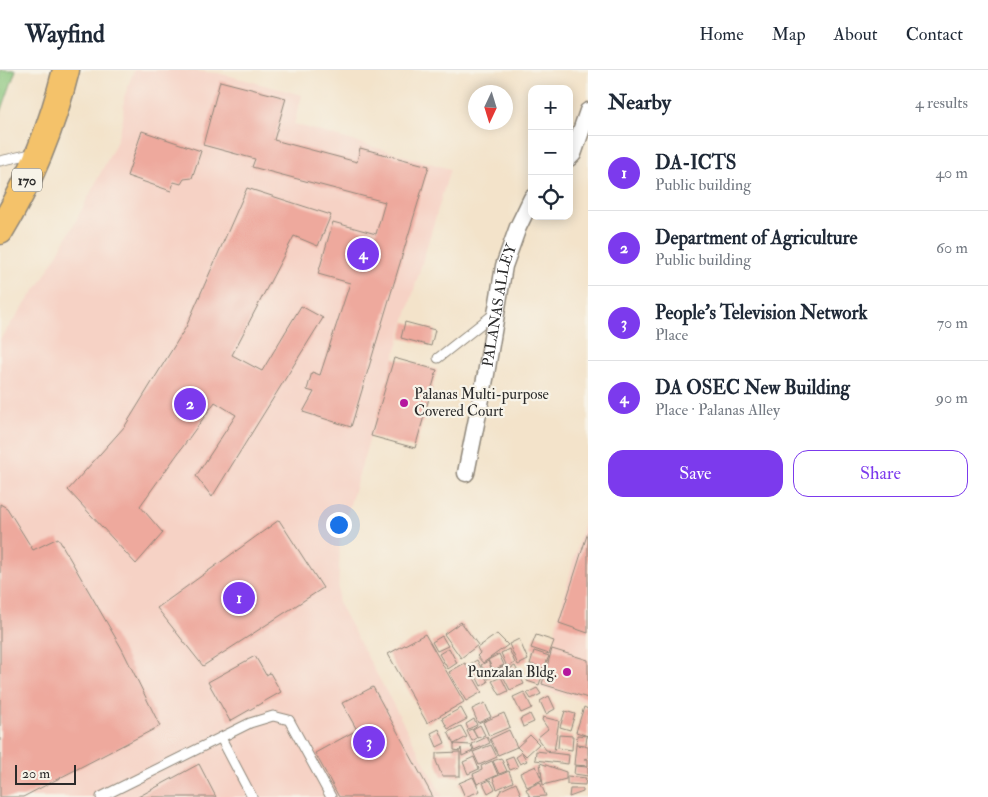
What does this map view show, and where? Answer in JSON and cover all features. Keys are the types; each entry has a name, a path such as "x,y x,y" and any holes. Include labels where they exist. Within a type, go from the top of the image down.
{"main road":[{"name":"170","path":"0,231 15,207 40,152 50,127 66,70"},
{"path":"50,127 85,70"}],"street":[{"path":"573,154 588,111"},
{"name":"PALANAS ALLEY","path":"466,473 486,374 504,266 518,227 528,206"}],"lane":[{"path":"0,161 40,152"},
{"path":"438,358 495,313"},
{"path":"101,797 250,723 273,716 289,720 331,797"},
{"path":"221,738 252,797"}],"shaded area":[{"path":"134,70 182,70 218,73 302,95 294,124 450,169 340,538 338,602 443,797 0,797 0,339 41,282 75,223 115,145 123,120 124,97"},
{"path":"588,508 588,703 540,688 555,638 556,625"}],"green space":[{"path":"0,70 16,70 0,115"}],"building":[{"path":"220,81 286,98 274,140 357,162 360,148 429,166 351,427 303,412 314,392 307,390 312,372 320,375 350,283 318,274 333,222 376,234 385,202 252,167 255,159 203,145"},
{"path":"142,131 201,151 192,178 184,179 181,184 174,182 171,191 127,176"},
{"path":"247,188 331,215 318,246 294,236 232,355 262,371 301,306 323,318 212,497 196,476 236,415 215,402 140,506 163,533 136,564 68,490 125,426 186,327"},
{"path":"405,322 435,330 431,346 401,338"},
{"name":"Palanas Multi-purpose Covered Court","path":"394,358 437,370 415,448 371,436"},
{"path":"0,504 7,508 33,550 58,538 122,649 160,726 23,797 0,797"},
{"path":"279,520 323,588 203,666 157,608"},
{"path":"588,532 588,633 559,623"},
{"path":"461,622 478,645 461,658 444,634"},
{"path":"425,634 464,702 427,723 388,654"},
{"path":"497,634 508,645 483,663 477,656 480,653 477,648"},
{"path":"536,635 554,641 549,654 531,648"},
{"path":"442,636 448,646 437,651 432,642"},
{"path":"519,639 528,660 518,665 509,644"},
{"path":"449,648 457,663 448,669 439,654"},
{"path":"509,649 515,663 507,667 501,653"},
{"name":"Punzalan Bldg.","path":"552,649 588,660 588,698 542,684"},
{"path":"534,651 549,656 544,668 530,664"},
{"path":"499,654 504,665 493,670 488,660"},
{"path":"255,656 266,675 270,673 281,692 230,721 208,682"},
{"path":"477,660 488,682 481,686 470,664"},
{"path":"488,661 495,676 488,679 481,665"},
{"path":"465,663 482,692 466,701 449,672"},
{"path":"504,666 507,670 515,666 524,684 510,690 501,672 495,675 493,671"},
{"path":"531,669 543,673 539,685 527,681"},
{"path":"501,677 508,691 500,695 492,681"},
{"path":"373,687 433,797 339,797 315,753 357,730 342,703"},
{"path":"537,688 541,694 531,699 527,693"},
{"path":"524,692 532,708 521,713 513,697"},
{"path":"549,696 555,709 546,714 540,701"},
{"path":"485,703 491,717 478,723 472,709"},
{"path":"584,707 588,709 588,736 576,732"},
{"path":"461,708 467,719 448,729 442,718"},
{"path":"565,711 575,714 570,730 560,727"},
{"path":"504,713 510,727 489,736 483,722"},
{"path":"530,714 534,722 523,727 520,719"},
{"path":"543,717 559,721 554,751 546,750 537,738 548,729 542,720"},
{"path":"474,719 477,725 468,729 466,724"},
{"path":"480,725 485,735 478,738 473,729"},
{"path":"461,726 467,737 454,744 448,732"},
{"path":"439,729 445,743 437,747 431,733"},
{"path":"472,729 477,738 472,741 467,731"},
{"path":"509,730 517,747 498,755 490,739"},
{"path":"530,735 539,744 526,756 517,747"},
{"path":"559,735 573,736 572,750 558,748"},
{"path":"577,735 587,736 586,745 576,744"},
{"path":"487,737 490,743 474,750 472,744"},
{"path":"454,744 471,745 473,751 462,756 461,748 460,751 454,750"},
{"path":"491,745 497,757 479,765 473,752"},
{"path":"576,745 588,747 588,758 584,759 588,759 588,766 574,765"},
{"path":"536,751 569,755 568,764 535,760"},
{"path":"460,752 460,776 442,776 436,761 436,753"},
{"path":"522,753 527,761 520,764 516,757"},
{"path":"513,756 518,767 510,770 505,759"},
{"path":"474,757 479,769 468,774 463,762"},
{"path":"501,758 507,771 499,774 493,761"},
{"path":"492,761 498,775 477,784 473,774 482,770 481,766"},
{"path":"540,763 566,772 566,779 543,785"},
{"path":"199,764 216,797 138,797"},
{"path":"536,766 542,780 527,787 520,773"},
{"path":"575,766 588,767 588,776 574,774"},
{"path":"509,771 513,782 497,789 493,778"},
{"path":"567,776 586,778 585,785 567,784"},
{"path":"473,777 480,791 465,797 459,783"},
{"path":"490,780 495,789 488,793 483,783"},
{"path":"540,782 546,796 530,797 526,789"},
{"path":"516,783 522,797 497,797 501,790"},
{"path":"570,789 583,789 583,792 569,797"}],"place":[{"name":"DA OSEC New Building","path":"363,254"},
{"name":"Palanas Multi-purpose Covered Court","path":"404,403"},
{"name":"Department of Agriculture","path":"190,404"},
{"name":"DA-ICTS","path":"239,598"},
{"name":"Punzalan Bldg.","path":"567,672"},
{"name":"People's Television Network","path":"369,742"}]}
